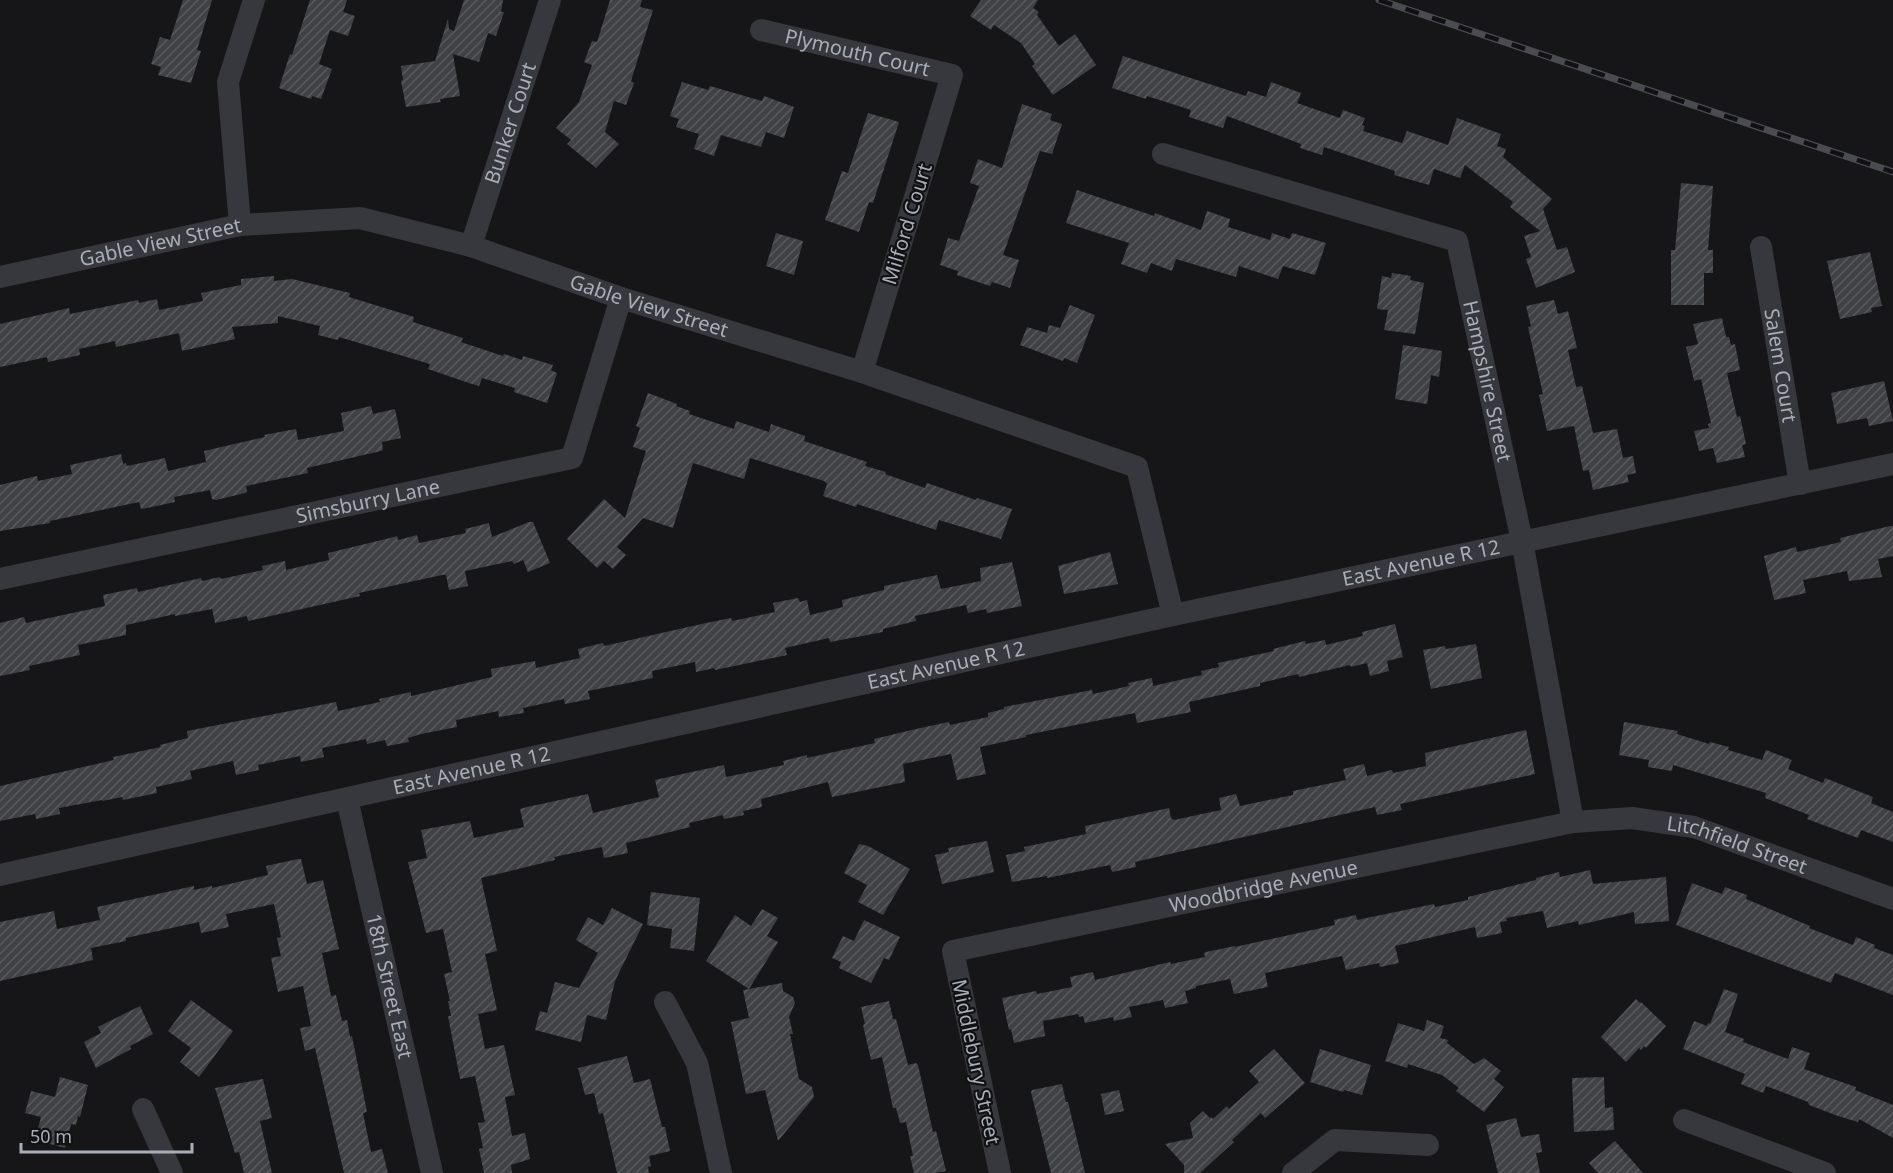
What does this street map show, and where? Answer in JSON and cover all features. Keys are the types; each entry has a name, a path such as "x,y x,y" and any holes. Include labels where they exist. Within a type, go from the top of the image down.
{"street":[{"path":"240,225 228,82 254,0"},
{"name":"Bunker Court","path":"471,246 550,0"},
{"name":"Plymouth Court","path":"761,30 952,75"},
{"name":"Milford Court","path":"862,372 952,75"},
{"name":"Hampshire Street","path":"1163,154 1457,241 1522,541 1573,822"},
{"name":"Gable View Street","path":"0,277 240,225 360,218 471,246 621,298 862,372 1137,467 1173,615"},
{"name":"Salem Court","path":"1761,248 1800,484"},
{"name":"Simsburry Lane","path":"0,579 572,458 621,298"},
{"name":"East Avenue R 12","path":"0,875 1173,615 1893,464"},
{"name":"18th Street East","path":"347,799 432,1173"},
{"name":"Litchfield Street","path":"1573,822 1632,818 1694,827 1893,899"},
{"name":"Woodbridge Avenue","path":"953,951 1573,822"},
{"name":"Middlebury Street","path":"953,951 1000,1173"},
{"path":"665,1002 698,1063 721,1173"},
{"path":"143,1109 172,1173"},
{"path":"1684,1120 1825,1173"},
{"path":"1293,1173 1335,1140 1428,1145"}],"building":[{"path":"183,0 212,0 197,50 201,51 191,83 158,75 161,67 151,64 160,37 170,40"},
{"path":"310,0 347,0 343,12 355,16 348,36 330,30 319,64 332,69 321,99 312,96 311,99 279,88"},
{"path":"464,0 503,0 501,12 504,12 496,36 488,33 479,62 453,54 460,96 440,99 441,102 406,107 401,81 403,80 401,66 435,61 448,19 449,29 454,31"},
{"path":"610,0 642,0 640,7 653,10 626,105 614,101 605,132 619,144 596,168 567,144 571,140 556,128 579,102 592,65 584,62 592,41 597,42"},
{"path":"981,0 1038,0 1033,8 1039,12 1037,15 1059,46 1075,34 1096,65 1053,95 1032,66 1035,64 1021,43 994,25 991,30 970,16"},
{"path":"1123,56 1246,96 1248,91 1266,97 1271,82 1301,93 1297,103 1340,118 1343,110 1365,118 1362,125 1365,126 1363,131 1402,143 1407,131 1448,145 1457,118 1501,134 1497,146 1506,149 1503,157 1552,199 1543,209 1557,250 1567,247 1575,272 1536,288 1526,259 1531,257 1524,236 1540,231 1510,207 1513,202 1465,165 1460,178 1434,169 1429,185 1394,175 1395,171 1324,147 1322,155 1300,148 1301,144 1227,116 1223,128 1189,117 1191,110 1112,88"},
{"path":"682,82 708,90 710,86 762,101 764,96 794,107 784,138 766,132 761,147 721,135 714,156 694,149 699,134 676,127 679,119 670,116"},
{"path":"1022,104 1052,114 1050,120 1062,124 1052,154 1040,151 1003,255 1019,260 1010,288 992,282 990,286 957,275 958,271 940,265 948,238 959,241 979,186 970,183 978,159 1002,168"},
{"path":"868,113 899,122 873,203 869,202 859,232 825,220 842,171 848,173"},
{"path":"1681,183 1713,186 1708,250 1713,250 1713,273 1704,273 1704,305 1671,305 1671,250 1675,250"},
{"path":"1077,190 1154,216 1155,213 1201,230 1207,211 1230,219 1228,227 1270,240 1272,233 1290,239 1292,233 1326,243 1315,275 1283,266 1278,279 1239,266 1236,277 1176,259 1172,271 1151,263 1147,273 1121,264 1129,243 1066,223"},
{"path":"776,233 803,241 794,275 766,266"},
{"path":"1870,252 1882,306 1871,308 1872,312 1840,319 1827,261"},
{"path":"1392,273 1411,276 1410,280 1424,283 1415,334 1384,330 1388,310 1377,309 1382,276 1391,278"},
{"path":"274,276 274,281 292,279 350,293 349,297 414,317 413,322 463,338 461,342 503,356 504,354 522,360 523,356 553,365 551,370 557,373 547,403 514,392 515,388 482,378 479,386 428,369 430,364 339,337 338,340 318,335 320,326 278,316 278,323 232,327 235,339 182,351 179,333 116,347 115,341 79,349 80,355 48,362 47,357 0,367 0,324 69,308 70,314 138,300 139,303 157,299 159,310 203,301 201,293 241,285 241,279"},
{"path":"1554,300 1558,314 1568,311 1577,348 1568,350 1576,387 1582,386 1593,433 1617,429 1623,458 1633,456 1636,473 1627,475 1629,482 1593,490 1589,470 1583,471 1574,426 1547,431 1539,395 1543,394 1528,327 1531,326 1526,306"},
{"path":"1070,305 1095,315 1077,363 1064,358 1063,361 1020,345 1027,327 1047,333 1049,325 1060,328"},
{"path":"1722,318 1726,337 1729,337 1731,345 1735,344 1740,370 1727,373 1746,444 1742,445 1745,457 1717,463 1713,448 1699,451 1694,431 1709,428 1708,424 1711,423 1701,379 1694,381 1686,347 1698,344 1693,324"},
{"path":"1403,345 1442,351 1439,377 1431,375 1427,404 1395,399"},
{"path":"1884,381 1893,421 1869,426 1867,418 1837,424 1831,393"},
{"path":"648,393 677,404 676,406 690,411 689,414 734,429 736,421 769,432 771,424 805,436 804,441 867,462 865,466 886,472 885,474 925,488 927,483 976,500 977,498 1012,509 1001,539 939,520 936,530 857,504 856,507 823,496 827,484 824,481 750,458 744,479 693,463 673,528 643,518 617,547 626,555 613,569 604,561 597,568 567,539 604,499 625,518 646,451 633,447 640,428 636,426"},
{"path":"371,406 373,414 395,409 401,438 382,442 383,450 381,451 307,468 308,473 246,486 245,493 216,500 212,499 210,490 174,497 175,502 152,507 141,509 139,502 50,521 50,523 0,531 0,485 37,476 38,481 72,474 70,465 121,454 123,464 126,463 127,466 165,458 168,471 206,462 204,451 265,437 264,435 296,429 298,440 344,431 341,413"},
{"path":"533,522 550,563 528,572 523,560 514,564 512,561 465,571 468,586 449,590 446,575 442,575 248,621 247,616 215,623 212,609 175,616 175,614 126,625 126,635 78,645 80,655 29,666 30,670 0,676 0,623 24,617 26,623 105,606 103,595 137,588 138,592 201,578 202,581 220,577 221,579 263,570 262,566 285,561 286,570 329,560 328,553 397,536 398,540 417,535 419,543 466,533 465,529 489,523 492,537"},
{"path":"1893,526 1893,556 1878,559 1882,577 1849,581 1847,571 1803,580 1806,593 1774,600 1764,556 1796,547 1797,552 1841,542 1840,538"},
{"path":"1110,552 1118,584 1064,594 1058,566"},
{"path":"1012,562 1022,606 987,613 986,609 968,613 966,605 915,616 916,621 883,629 883,632 830,642 829,638 785,648 787,655 715,670 714,668 696,672 695,662 652,671 653,678 588,691 590,699 565,704 564,699 523,708 524,713 499,717 498,711 456,720 457,727 408,738 409,742 387,746 385,740 367,744 366,739 322,748 324,757 301,762 300,756 258,765 259,770 236,775 233,761 190,771 192,779 156,787 157,793 59,808 60,814 36,819 35,814 0,821 0,786 161,747 160,745 188,738 187,731 336,702 338,711 380,702 379,699 411,692 411,696 492,677 491,669 535,661 536,668 580,658 578,649 603,643 604,646 731,618 732,621 775,612 773,603 798,598 800,602 807,600 810,615 843,607 842,600 884,590 884,586 937,575 941,589 981,581 980,568"},
{"path":"1395,624 1403,657 1387,661 1389,671 1370,676 1367,663 1299,677 1298,674 1260,683 1260,686 1189,702 1191,712 1137,723 1135,713 1026,735 1026,737 980,747 986,774 957,780 951,754 903,764 905,782 832,797 828,782 761,799 762,807 743,811 744,815 724,819 723,815 689,823 690,827 626,843 628,853 604,858 602,847 554,857 555,860 481,878 497,951 485,954 497,1010 478,1014 485,1049 504,1045 515,1095 505,1097 512,1136 525,1133 530,1159 511,1165 512,1173 484,1173 479,1149 483,1148 478,1123 485,1122 475,1076 460,1079 448,1016 451,1016 448,1001 450,1001 444,974 452,972 443,929 426,933 408,862 427,858 421,830 470,821 474,838 524,827 520,809 588,794 593,813 659,797 655,780 724,765 726,777 784,765 783,761 875,743 874,739 916,729 988,717 988,713 1004,709 1004,707 1092,690 1093,694 1152,678 1153,686 1202,675 1201,671 1219,667 1218,663 1274,651 1273,649 1305,641 1306,644 1325,640 1326,645 1363,636 1362,632"},
{"path":"1476,644 1482,678 1431,689 1423,650"},
{"path":"1624,722 1678,731 1677,734 1709,744 1710,742 1729,747 1728,750 1762,760 1766,750 1792,760 1788,769 1823,783 1825,778 1873,797 1871,803 1893,812 1893,842 1861,830 1858,838 1807,819 1809,815 1765,798 1766,793 1673,765 1672,771 1648,767 1649,760 1619,755"},
{"path":"1526,730 1535,774 1400,804 1402,810 1377,815 1375,807 1135,862 1136,867 1112,872 1110,865 1047,878 1047,876 1012,882 1006,855 1025,851 1024,847 1086,834 1085,826 1169,808 1171,818 1174,820 1221,810 1219,798 1236,794 1240,806 1293,795 1293,791 1346,780 1343,769 1364,764 1367,776 1426,766 1425,753"},
{"path":"987,841 994,872 942,884 935,855 949,852 948,848"},
{"path":"859,844 868,846 910,869 883,915 858,902 867,885 844,873"},
{"path":"301,859 307,884 323,880 339,949 322,953 331,996 336,995 342,1021 347,1020 350,1037 352,1036 367,1112 363,1113 371,1152 382,1149 388,1173 344,1173 315,1048 305,1051 300,1028 311,1026 303,986 278,992 271,958 281,956 277,938 281,937 274,904 226,914 229,927 201,933 199,922 126,938 126,941 91,948 93,960 0,981 0,922 54,911 57,929 100,920 97,907 194,886 194,890 212,886 212,888 268,875 266,866"},
{"path":"1590,870 1593,884 1666,877 1669,921 1635,924 1634,912 1579,925 1578,921 1547,928 1543,911 1506,918 1507,921 1500,922 1502,933 1477,938 1475,927 1395,946 1399,963 1380,967 1379,963 1346,970 1342,956 1265,973 1268,987 1234,994 1230,979 1196,986 1196,988 1185,991 1188,1003 1165,1008 1163,1000 1129,1007 1132,1017 1114,1021 1113,1017 1085,1023 1083,1016 1079,1017 1078,1014 1043,1021 1045,1036 1014,1043 1011,1029 1009,1030 1002,998 1072,987 1070,977 1093,972 1095,980 1170,962 1171,964 1205,957 1206,952 1335,925 1334,920 1356,915 1357,920 1434,904 1435,907 1468,900 1468,897 1559,872 1560,877"},
{"path":"1692,883 1722,894 1725,887 1747,895 1746,899 1810,926 1809,928 1853,945 1856,937 1875,945 1874,948 1893,955 1893,995 1835,973 1831,983 1676,925"},
{"path":"651,892 700,898 694,951 670,948 672,929 647,925"},
{"path":"612,908 643,924 615,981 606,1020 587,1015 581,1042 535,1030 540,1011 547,1013 555,982 579,988 598,953 576,940 588,917 603,925"},
{"path":"762,909 778,918 767,936 778,942 749,989 706,961 735,915 751,926"},
{"path":"864,920 900,937 889,960 884,958 871,983 839,968 841,962 832,958 843,936 854,941"},
{"path":"782,983 783,991 793,997 795,1003 789,1017 799,1079 812,1087 814,1097 778,1141 765,1090 746,1094 731,1022 749,1018 743,990"},
{"path":"1724,989 1738,994 1725,1032 1744,1039 1743,1042 1788,1059 1792,1047 1810,1053 1804,1069 1856,1087 1855,1090 1893,1105 1893,1138 1859,1119 1858,1122 1838,1116 1766,1086 1763,1093 1741,1084 1745,1074 1683,1049 1694,1021 1707,1026 1708,1023 1710,1024"},
{"path":"1636,999 1666,1026 1646,1048 1644,1046 1641,1050 1639,1048 1626,1062 1601,1037"},
{"path":"191,1000 233,1031 199,1077 180,1062 191,1048 168,1031"},
{"path":"889,1001 908,1065 916,1063 918,1065 933,1132 936,1131 946,1171 914,1173 906,1122 900,1123 896,1108 893,1108 882,1057 871,1060 861,1007"},
{"path":"140,1006 153,1034 96,1068 84,1042 101,1033 98,1027"},
{"path":"1427,1020 1444,1026 1440,1038 1448,1040 1447,1043 1474,1064 1484,1058 1501,1071 1494,1079 1504,1087 1484,1112 1456,1091 1459,1088 1442,1075 1408,1064 1407,1068 1385,1061 1398,1023 1424,1031"},
{"path":"1274,1049 1305,1083 1265,1118 1261,1113 1200,1173 1184,1173 1184,1165 1165,1144 1193,1138 1190,1123 1203,1111 1213,1119 1227,1106 1229,1109 1259,1082 1249,1071"},
{"path":"1320,1049 1371,1065 1362,1095 1310,1082"},
{"path":"627,1056 634,1083 650,1079 670,1151 649,1156 651,1166 648,1167 649,1173 617,1173 603,1113 599,1114 594,1093 585,1095 578,1068"},
{"path":"60,1077 88,1085 80,1117 78,1116 76,1125 71,1124 65,1148 35,1140 41,1117 25,1113 31,1091 55,1097"},
{"path":"1604,1077 1605,1108 1613,1107 1614,1130 1574,1132 1572,1078"},
{"path":"263,1079 272,1118 260,1121 272,1173 244,1173 239,1152 235,1153 215,1088"},
{"path":"1062,1084 1085,1173 1051,1173 1031,1092"},
{"path":"1119,1090 1124,1111 1105,1115 1101,1094"},
{"path":"1516,1118 1521,1137 1539,1134 1542,1152 1536,1153 1540,1173 1498,1173 1486,1125"},
{"path":"1615,1141 1643,1173 1598,1173 1589,1163"}],"railway":[{"path":"1379,0 1893,172"}]}
